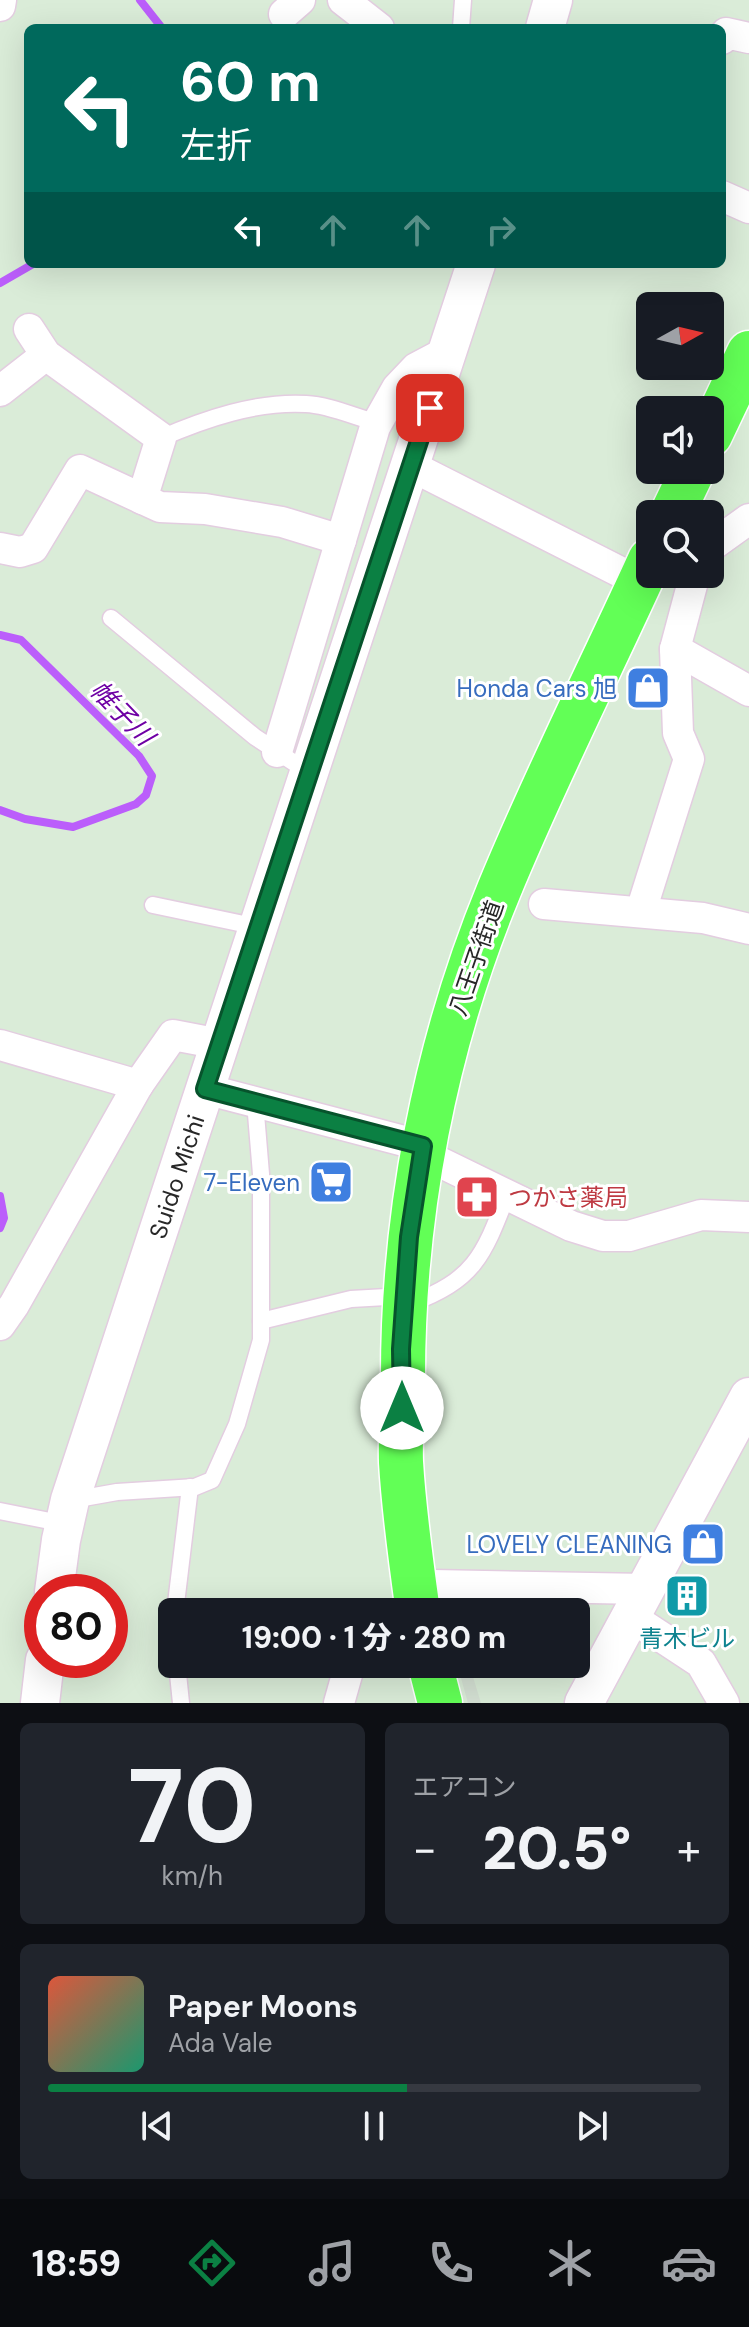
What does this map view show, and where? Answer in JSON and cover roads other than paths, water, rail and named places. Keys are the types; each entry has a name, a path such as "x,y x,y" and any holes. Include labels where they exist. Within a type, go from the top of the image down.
{"highway":[{"path":"724,406 749,353"},
{"name":"八王子街道","path":"429,1598 401,1349 409,1237 422,1149 457,1008 523,897 639,588"},
{"path":"434,1678 440,1703"},
{"path":"452,1678 457,1703"}],"street":[{"path":"343,0 374,24"},
{"path":"546,24 553,0"},
{"path":"726,33 749,38"},
{"path":"726,198 749,208"},
{"name":"Suido Michi","path":"57,1574 67,1512 475,268"},
{"path":"29,329 46,355 161,438 142,499"},
{"path":"277,752 378,423 397,388 416,368 450,350"},
{"path":"0,391 46,355"},
{"path":"411,466 636,567"},
{"path":"0,548 20,552 33,548 80,470 160,507 205,509 282,522 341,540"},
{"path":"724,537 749,519"},
{"path":"641,911 689,759 678,733 675,649 691,588"},
{"path":"675,649 749,691"},
{"path":"523,897 703,918 748,928"},
{"path":"0,1325 22,1292 138,1085 173,1035 220,1044"},
{"path":"0,1045 138,1085"},
{"path":"205,1089 422,1149 571,1226 603,1236 629,1236 701,1215 749,1217"},
{"path":"584,1703 743,1422"},
{"path":"590,1603 638,1603 701,1663 724,1703"},
{"path":"40,1703 43,1678"},
{"path":"339,1703 346,1678"}],"lane":[{"path":"461,24 463,0"},
{"path":"161,438 197,422 254,408 307,404 378,423"},
{"path":"111,618 255,737 310,773"},
{"path":"153,905 258,927"},
{"path":"0,1511 67,1512 117,1492 190,1487 212,1480 237,1424 261,1340 261,1174 255,1102"},
{"path":"261,1321 351,1299 405,1301 439,1293 461,1279 478,1258 507,1195"},
{"path":"177,1598 190,1487"},
{"path":"178,1678 181,1703"}],"waterway":[{"name":"帷子川","path":"140,0 159,24"},
{"name":"帷子川","path":"0,283 26,268"},
{"name":"帷子川","path":"0,635 21,640 139,756 152,776 146,795 136,804 73,827 25,819 0,810"},
{"path":"0,1196 4,1218 0,1228"}],"place":[{"name":"Honda Cars 旭","path":"648,688"},
{"name":"7-Eleven","path":"331,1182"},
{"name":"つかさ薬局","path":"477,1197"},
{"name":"LOVELY CLEANING","path":"703,1544"},
{"name":"青木ビル","path":"687,1596"}]}
